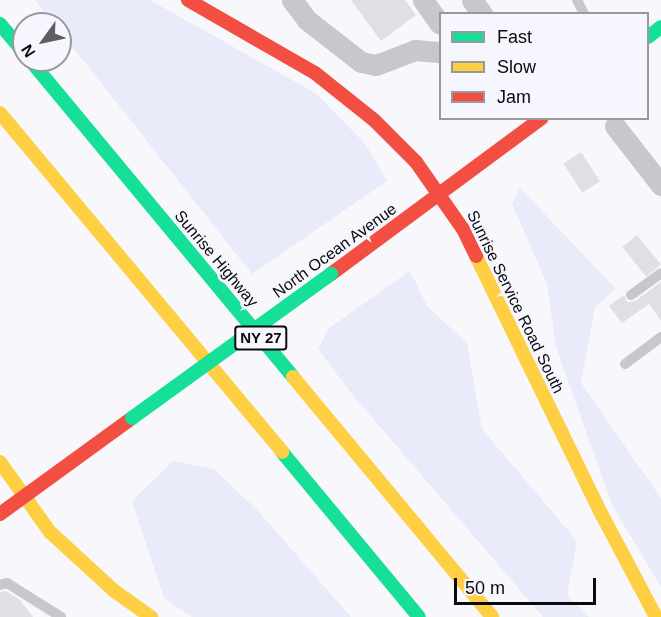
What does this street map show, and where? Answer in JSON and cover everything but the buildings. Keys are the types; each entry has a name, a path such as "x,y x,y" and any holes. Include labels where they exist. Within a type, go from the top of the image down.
{"main road":[{"name":"Sunrise Service Road South","path":"188,0 284,53 345,96 396,140 440,194 463,229 592,495 656,617"},
{"path":"0,24 12,38"},
{"path":"649,36 661,27"},
{"name":"Sunrise Highway","path":"40,72 492,617"},
{"path":"0,113 419,617"},
{"name":"North Ocean Avenue","path":"0,514 539,120"},
{"path":"0,462 50,532 113,590 151,617"}],"street":[{"path":"292,0 307,20 361,62 376,65 415,50 439,52"},
{"path":"423,0 439,21"},
{"path":"615,126 661,184"}],"lane":[{"path":"631,295 661,273"},
{"path":"625,364 661,337"},
{"path":"0,585 7,583 61,617"}],"shaded area":[{"path":"35,0 150,0 317,94 366,145 387,181 252,274 72,46 72,12 44,12"},
{"path":"520,188 616,289 595,307 581,383 661,498 661,587 612,505 556,347 547,284 512,204"},
{"path":"410,271 427,306 467,343 482,429 577,541 567,595 589,617 543,617 351,393 318,349 329,328"},
{"path":"173,461 214,469 258,511 351,617 192,617 164,598 132,501"}],"traffic: fast":[{"path":"0,24 12,38"},
{"path":"649,36 661,27"},
{"path":"40,72 293,377"},
{"path":"132,418 331,274"},
{"path":"282,452 419,617"}],"traffic: slow":[{"path":"0,113 282,452"},
{"path":"476,256 602,515 656,617"},
{"path":"293,377 492,617"},
{"path":"0,462 50,532 113,590 151,617"}],"traffic: jam":[{"path":"188,0 315,73 374,120 416,162 463,229 476,256"},
{"path":"331,274 539,120"},
{"path":"0,514 132,418"}]}
